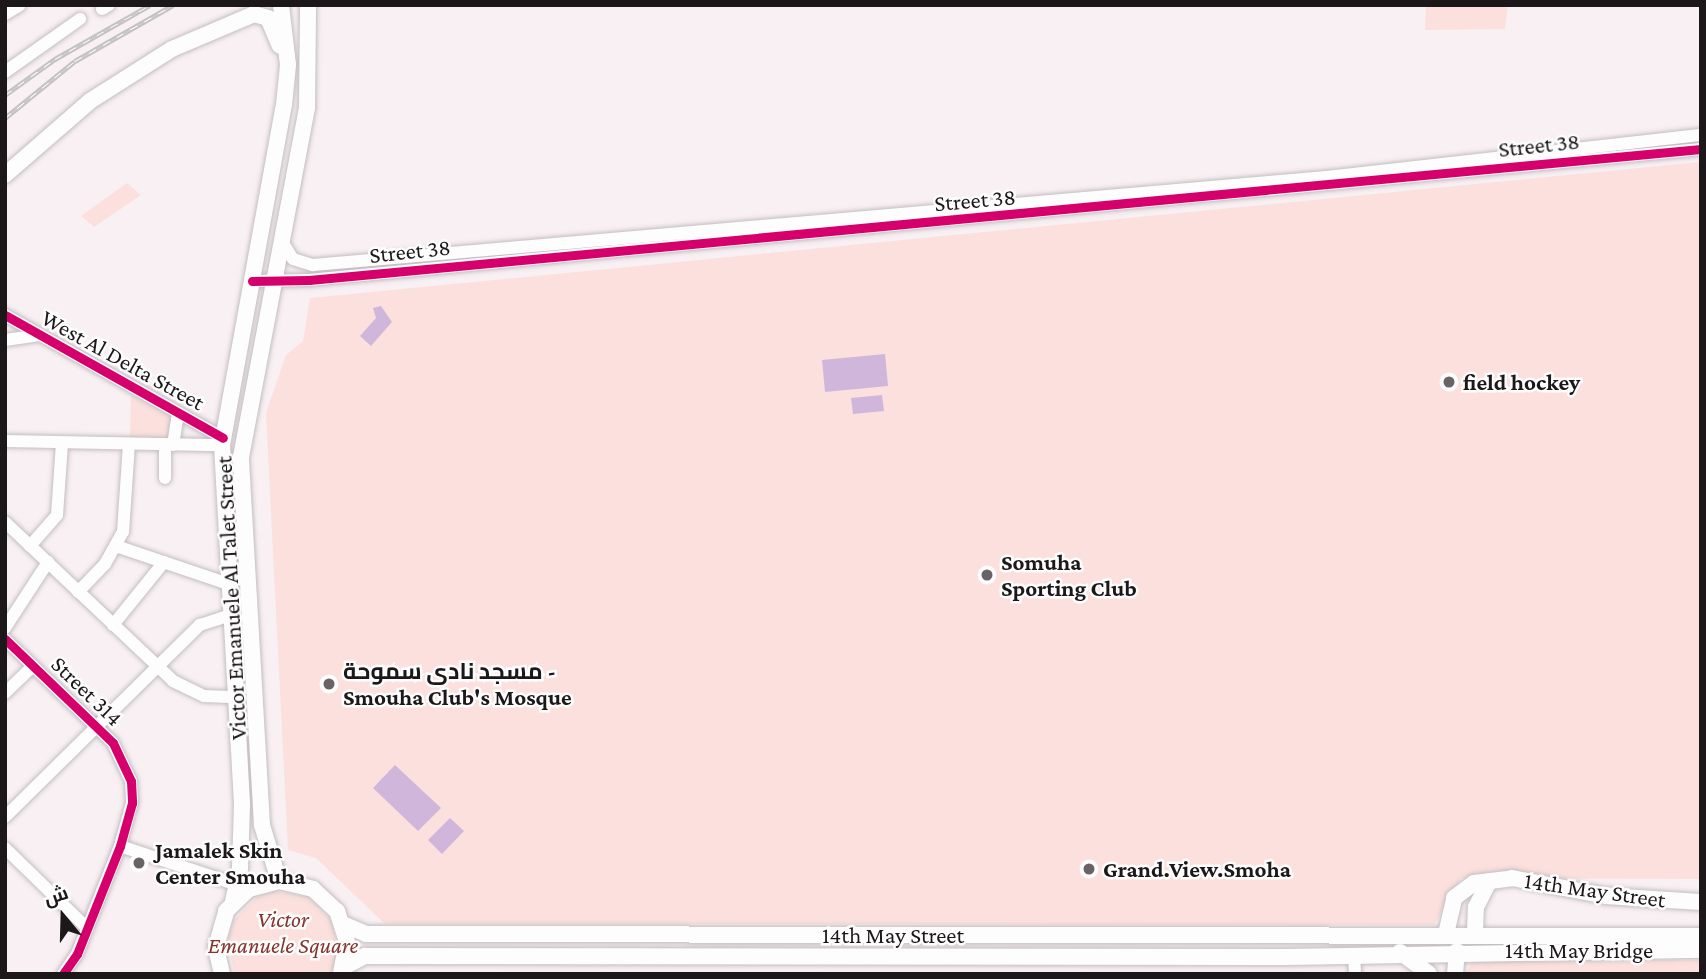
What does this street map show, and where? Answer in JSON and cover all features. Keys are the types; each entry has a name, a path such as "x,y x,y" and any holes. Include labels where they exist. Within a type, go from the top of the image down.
{"main road":[{"name":"Victor Emanuele Al Talet Street","path":"233,902 241,855 237,697 223,442 284,104 288,65 281,5"},
{"name":"Victor Emanuele Al Talet Street","path":"279,881 268,852 262,825 241,457 307,108 307,5"},
{"path":"5,175 55,129 148,62 247,16 268,19 288,65"},
{"path":"284,104 307,108"},
{"path":"241,855 255,857 268,852"},
{"name":"14th May Street","path":"1446,934 1454,898 1466,886 1489,881 1517,879 1606,896 1701,902"},
{"path":"209,974 216,956 220,922 233,902 249,889 279,881 313,889 327,900 343,924 342,970"},
{"path":"1475,933 1476,906 1489,881"},
{"name":"14th May Street","path":"343,924 366,934 1475,933"},
{"name":"14th May Bridge","path":"1475,933 1701,936"},
{"path":"715,957 712,948 718,935"},
{"name":"14th May Bridge","path":"1457,951 1701,950"},
{"path":"1455,974 1457,951"},
{"name":"14th May Street","path":"342,970 365,956 715,957 1354,954 1457,951"},
{"path":"1400,952 1429,974"},
{"path":"216,956 222,974"}],"street":[{"path":"5,15 20,5"},
{"path":"6,69 80,19"},
{"name":"Street 38","path":"281,238 292,259 313,265 1013,211 1701,135"},
{"name":"Street 38","path":"251,281 1701,149"},
{"name":"West Al Delta Street","path":"5,315 178,413 223,442"},
{"path":"5,340 40,335"},
{"path":"165,478 169,445 178,413"},
{"path":"5,441 129,445 223,442"},
{"path":"30,546 57,515 62,443"},
{"path":"78,592 116,546 128,507 129,445"},
{"path":"5,522 156,668 193,692 237,697"},
{"path":"116,546 231,585"},
{"path":"5,628 48,562"},
{"path":"113,625 164,562"},
{"path":"5,817 204,622 233,614"},
{"name":"Street 314","path":"5,639 119,751 131,781 132,803 120,846 87,928 63,974"},
{"path":"5,693 33,666"},
{"path":"120,846 238,885"},
{"path":"5,848 87,928"},
{"path":"1354,954 1355,974"}],"green space":[{"path":"1426,5 1508,5 1505,29 1425,30"},
{"name":"Somuha Sporting Club","path":"1701,162 1701,879 1461,878 1434,925 385,924 316,858 288,850 266,413 286,355 303,341 310,298"},
{"path":"127,183 141,195 94,227 81,216"},
{"path":"131,395 174,418 168,441 130,439"},
{"name":"Victor Emanuele Square","path":"274,891 308,897 333,922 337,956 330,974 235,974 227,940 233,921 257,897"},
{"path":"1473,959 1701,960 1701,972 1466,974"}],"shaded area":[{"path":"381,306 392,322 371,346 360,336 376,318 373,308"},
{"path":"885,354 888,386 825,392 822,360"},
{"path":"882,395 884,411 853,414 851,398"},
{"path":"395,765 441,808 418,831 373,788"},
{"path":"450,818 464,831 442,854 428,840"}],"railway":[{"path":"5,95 55,59 150,5"},
{"path":"5,118 75,61 173,5"}],"cycle path":[{"path":"252,281 309,280 1701,149"},
{"path":"5,315 223,438"},
{"path":"5,639 113,743 131,781 132,803 120,846 77,954 63,974"}],"place":[{"name":"field hockey","path":"1449,382"},
{"name":"Somuha Sporting Club","path":"987,575"},
{"name":"مسجد نادى سموحة - Smouha Club's Mosque","path":"329,684"},
{"name":"Jamalek Skin Center Smouha","path":"139,863"},
{"name":"Grand.View.Smoha","path":"1089,869"}]}
